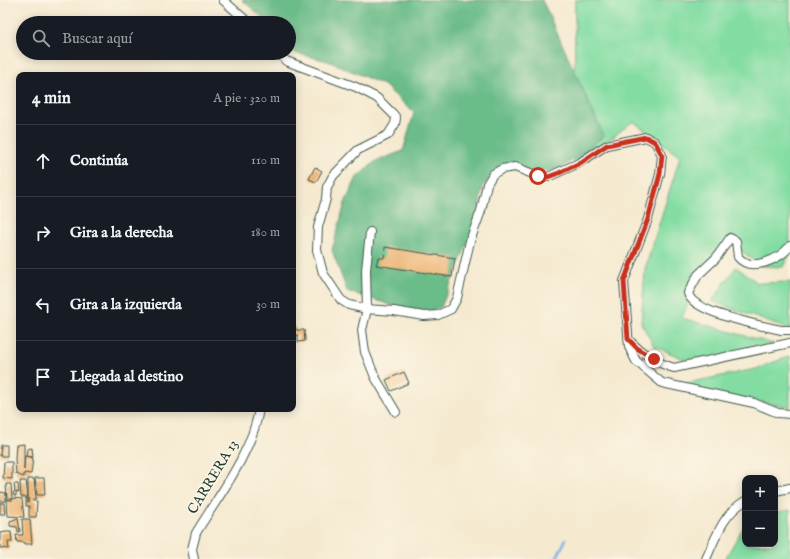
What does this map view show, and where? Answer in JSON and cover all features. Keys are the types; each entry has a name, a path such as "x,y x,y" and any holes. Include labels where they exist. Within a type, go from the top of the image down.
{"street":[{"path":"223,0 241,16"},
{"path":"285,60 356,87 377,98 396,118 395,124 388,135 358,150 333,176 327,187 326,199 318,227 317,250 323,273 341,300 349,305 367,310 394,311 424,316 438,315 451,309 457,298 470,241 481,211 487,184 493,174 502,169 515,167 538,176 548,177 580,163 607,145 646,137 655,142 662,155 660,174 648,219 624,281 629,347 636,361 662,383 754,403 778,413 790,414"},
{"path":"370,232 366,270 367,310 362,330 365,352 375,377 396,412"},
{"path":"790,246 778,257 769,261 748,264 744,263 738,257 736,241 730,238 716,258 698,275 688,293 693,302 711,311 760,326 790,330"},
{"path":"628,339 638,349 662,365 674,368 790,343"},
{"name":"CARRERA 13","path":"194,559 192,549 196,533 248,446 257,421 258,412"},
{"path":"778,490 790,488"},
{"path":"706,559 724,521 734,507 742,503"}],"green space":[{"path":"242,0 542,0 604,136 562,168 537,174 501,166 483,186 476,223 441,307 419,314 347,291 332,250 345,203 357,177 376,161 403,151 414,113 384,85 328,61 296,53 296,16 261,16"},
{"path":"575,0 790,0 790,254 783,267 761,266 732,244 698,280 682,318 774,344 693,363 654,346 641,323 645,269 680,157 633,121 574,168"},
{"path":"736,267 758,283 790,282 790,330 712,301"},
{"path":"790,356 790,407 673,386 756,369"},
{"path":"790,510 790,559 725,559 742,529 742,547 778,547 778,512"}],"building":[{"path":"315,167 322,171 316,182 309,179"},
{"path":"385,247 455,258 452,277 376,265 378,258 384,258"},
{"path":"296,330 304,330 305,341 298,342 298,335 296,335"},
{"path":"404,372 409,383 391,391 386,380"},
{"path":"24,444 24,470 25,456 33,458 31,474 24,473 24,477 16,474 15,458 16,445"},
{"path":"1,445 7,445 7,456 0,456"},
{"path":"32,448 33,457 26,456 27,449"},
{"path":"4,462 12,462 12,479 3,478"},
{"path":"35,478 44,478 45,495 37,495"},
{"path":"28,479 34,479 36,499 33,499 33,501 37,501 36,517 29,517 29,506 26,506 26,498 28,498"},
{"path":"20,481 26,481 28,497 21,497"},
{"path":"6,484 11,484 12,499 7,499"},
{"path":"14,484 18,484 19,493 16,492 16,496 14,496 13,493 15,491"},
{"path":"0,492 6,493 6,501 0,501"},
{"path":"13,498 22,499 24,517 8,516 7,500 13,500"},
{"path":"0,503 4,503 5,514 0,514"},
{"path":"18,518 20,531 18,532 17,527 10,526 10,521"},
{"path":"22,519 30,519 32,544 17,542 16,535 23,535"},
{"path":"11,532 12,542 8,542 9,549 0,548 0,533"}],"waterway":[{"path":"556,559 566,539"}],"route":[{"path":"538,176 548,177 559,173 580,163 607,145 646,137 655,142 662,155 660,174 648,219 624,281 628,339 638,349 654,359"}]}
